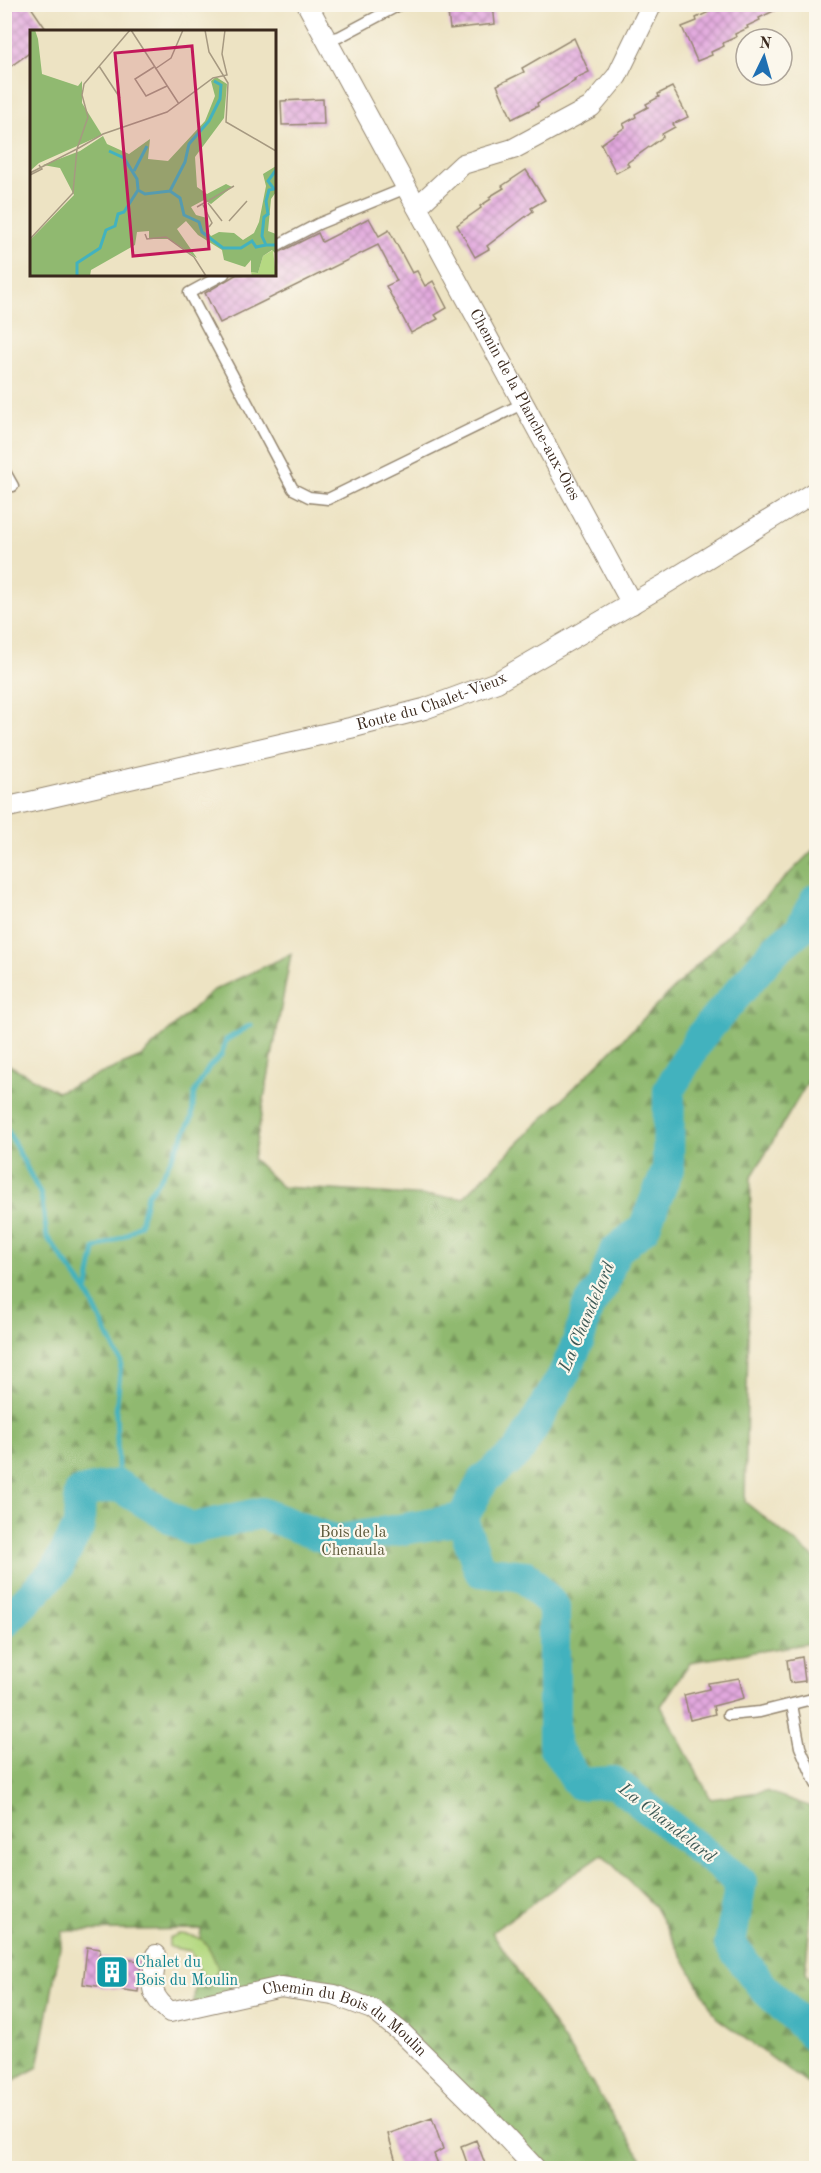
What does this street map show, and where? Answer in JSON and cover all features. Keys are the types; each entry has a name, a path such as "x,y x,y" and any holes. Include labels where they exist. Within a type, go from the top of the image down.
{"street":[{"name":"Chemin de la Planche-aux-Oies","path":"307,4 632,604"},
{"path":"417,207 463,164 513,149 591,107 617,76 652,4"},
{"name":"Route du Chalet-Vieux","path":"4,808 424,708 496,682 632,604 816,491"},
{"name":"Chemin du Bois du Moulin","path":"156,1955 153,1986 155,2000 170,2012 281,1987 334,1995 372,2009 402,2033 492,2121 535,2169"}],"lane":[{"path":"324,39 339,37 401,4"},
{"path":"276,246 318,224 406,188"},
{"path":"220,276 189,293 293,489 309,497 328,499 524,403"},
{"path":"4,470 13,486"},
{"path":"728,1714 792,1706 816,1698"},
{"path":"792,1706 800,1748 816,1784"}],"green space":[{"name":"Bois de la Chenaula","path":"816,847 816,1071 751,1178 745,1502 816,1559 816,1647 812,1643 690,1662 661,1706 711,1799 766,1791 809,1806 816,1818 816,1881 805,1973 816,1989 816,2090 717,2018 654,1906 602,1854 492,1932 648,2168 535,2168 372,2009 281,1987 193,2009 201,1929 63,1931 38,2067 5,2085 4,1062 57,1092 141,1057 212,991 291,954 253,1159 282,1187 463,1198"},
{"path":"179,1934 201,1939 209,1948 218,1969 213,1978 208,1979 200,1972 191,1951 169,1947 169,1938"}],"building":[{"path":"4,4 29,4 47,30 30,30 30,52 4,71"},
{"path":"447,4 493,4 495,24 450,29"},
{"path":"716,4 788,4 759,18 760,20 748,27 734,27 734,38 711,52 712,55 697,61 682,27 697,21 696,18 709,12 707,8"},
{"path":"574,38 589,72 537,103 538,106 512,119 497,85 524,72 522,68"},
{"path":"672,87 688,117 673,124 675,127 662,134 663,137 627,163 629,166 616,173 601,144 625,127 623,124 636,117 635,114 648,107 646,104 659,97 658,94"},
{"path":"323,99 324,124 282,125 281,101"},
{"path":"526,170 545,200 531,208 533,211 487,246 489,249 475,257 457,225 481,208 480,206 491,199 489,197 504,188 502,186"},
{"path":"369,218 379,236 389,230 412,273 417,271 425,286 433,281 447,308 435,315 438,319 411,333 386,286 397,281 378,245 220,323 205,293 234,276 276,276 276,254 318,233 322,242"},
{"path":"802,1657 805,1681 790,1683 787,1660"},
{"path":"739,1678 744,1698 713,1706 715,1714 690,1720 684,1695 709,1689 708,1683"},
{"name":"Chalet du Bois du Moulin","path":"87,1947 100,1949 99,1957 141,1961 138,1992 83,1984"},
{"path":"432,2118 443,2149 434,2154 440,2169 398,2169 388,2134"},
{"path":"476,2140 487,2169 469,2169 461,2146"}],"waterway":[{"name":"La Chandelard","path":"462,1519 484,1479 518,1452 563,1376 579,1340 587,1309 603,1285 615,1251 644,1228 668,1169 669,1090 700,1037 776,949 800,929 816,899"},
{"path":"87,1292 95,1249 126,1235 140,1224 147,1195 160,1179 192,1118 194,1093 209,1067 221,1056 226,1040 251,1025"},
{"path":"4,1124 41,1195 47,1237 87,1292 121,1362 116,1412 118,1467"},
{"name":"La Chandelard","path":"4,1623 57,1569 79,1526 80,1493 117,1485 190,1529 261,1513 334,1541 462,1519 480,1571 526,1576 554,1607 554,1746 579,1784 614,1782 741,1882 730,1944 763,1987 816,2038"}],"place":[{"name":"Chalet du Bois du Moulin","path":"112,1972"}]}
